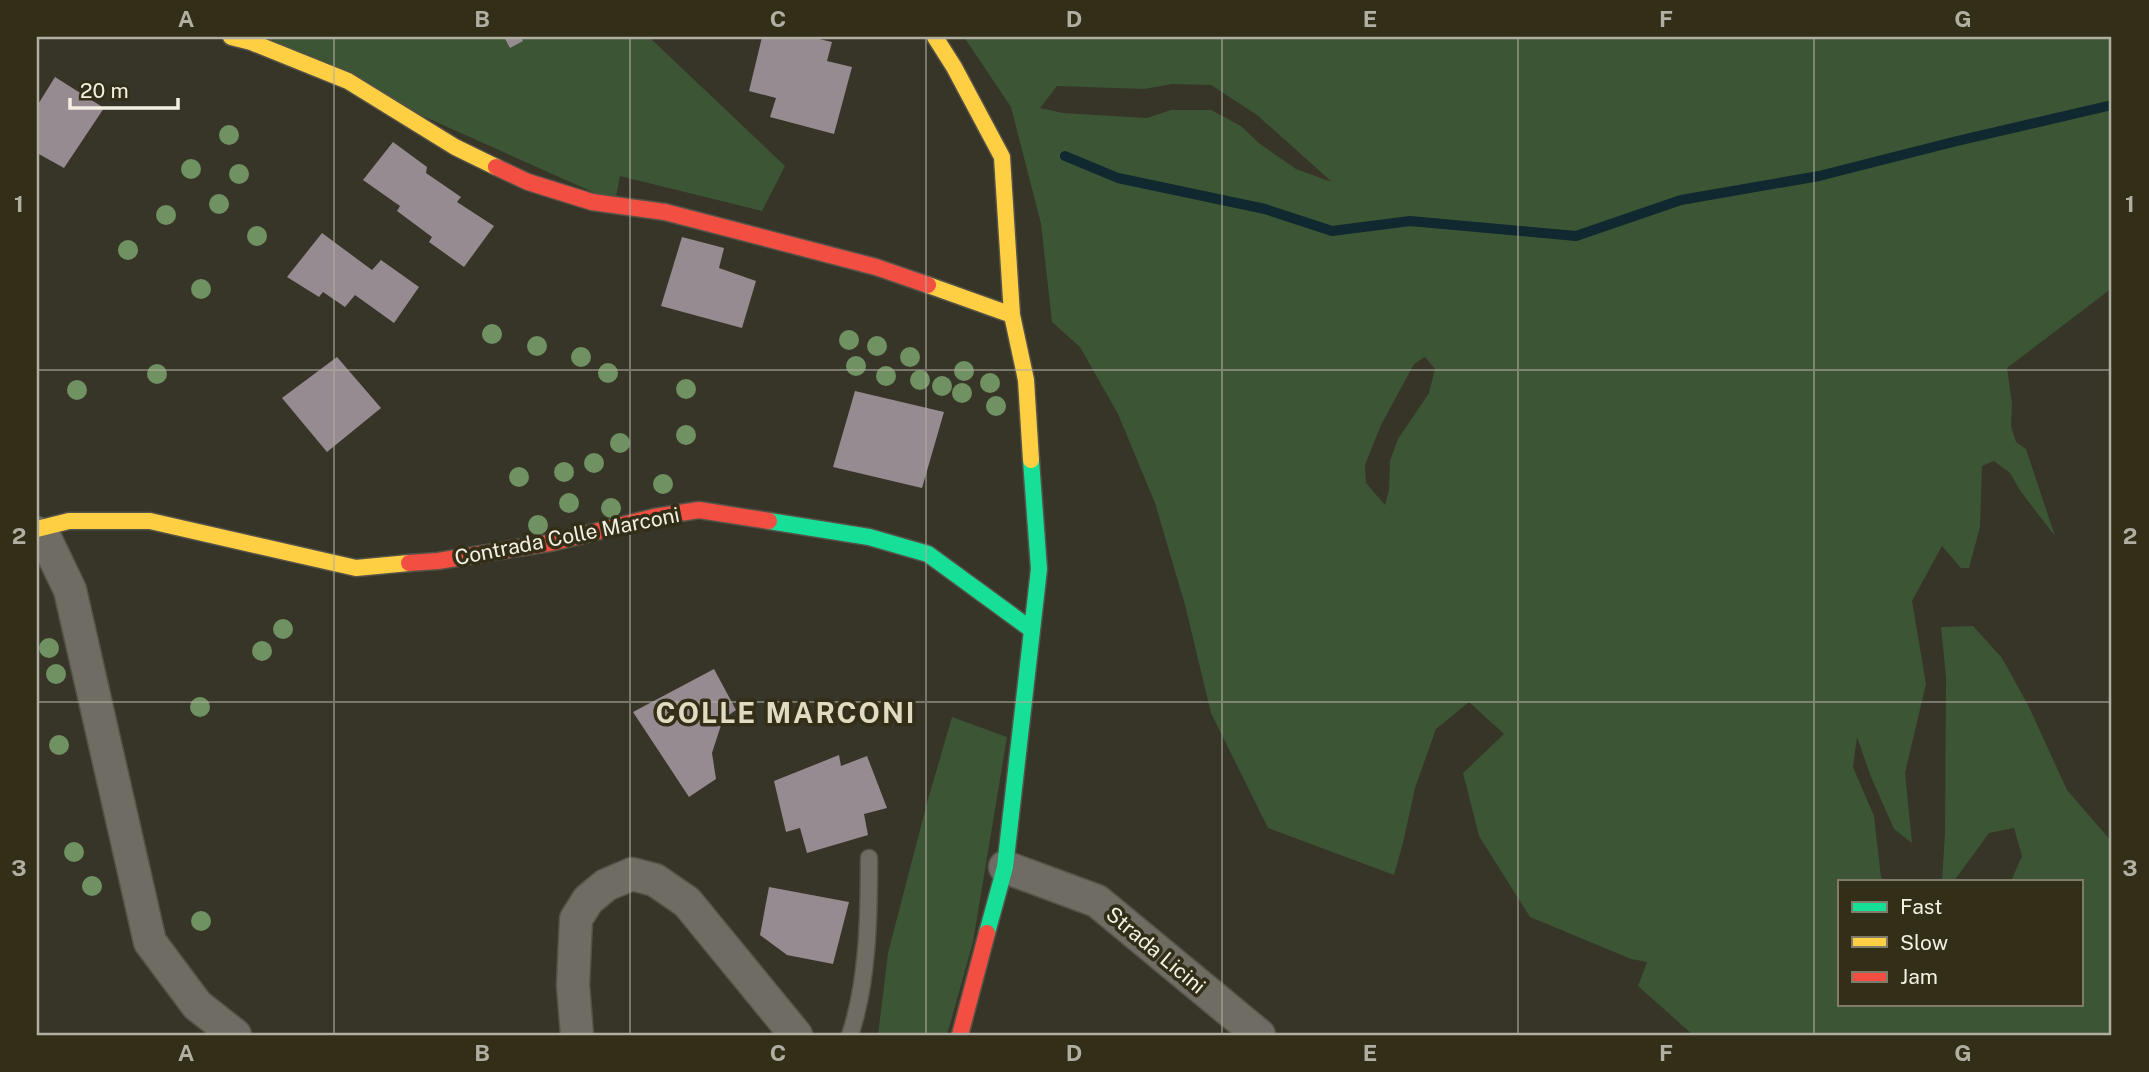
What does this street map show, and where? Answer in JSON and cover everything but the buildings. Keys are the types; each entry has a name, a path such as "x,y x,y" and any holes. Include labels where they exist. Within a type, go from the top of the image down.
{"street":[{"path":"231,37 348,81 455,147 528,182 592,202 665,212 876,267 1012,315"},
{"path":"935,37 1002,157 1012,315 1026,380 1039,569 1004,867 960,1035"},
{"name":"Contrada Colle Marconi","path":"235,1035 197,1005 150,942 70,590 46,540 37,531 69,521 150,522 356,568 438,561 555,542 654,517 699,510 869,537 928,554 1032,630"},
{"name":"Strada Licini","path":"1004,867 1097,901 1259,1035"},
{"path":"578,1035 573,985 576,919 588,900 606,884 632,874 655,880 687,902 796,1035"}],"lane":[{"path":"850,1035 869,916 869,858"}],"green space":[{"path":"246,37 649,37 785,166 762,211 620,176 615,202"},
{"path":"964,37 2112,37 2112,288 2007,368 2012,404 2011,426 2016,442 2026,449 2055,536 2010,473 1994,461 1982,466 1980,527 1969,568 1961,568 1942,546 1912,601 1926,684 1905,773 1912,843 1894,829 1857,737 1853,767 1874,816 1881,877 1884,880 1838,880 1838,1006 2082,1006 2082,880 2011,880 2022,856 2014,828 1989,833 1955,880 1942,880 1946,677 1941,627 1973,626 2002,658 2029,707 2067,790 2112,842 2112,1035 1693,1035 1638,986 1647,962 1631,959 1530,917 1479,836 1463,773 1504,734 1469,702 1436,729 1415,788 1394,875 1268,828 1211,713 1185,605 1155,503 1118,414 1080,347 1052,322 1041,224 1011,107","holes":["1172,84 1211,85 1257,115 1332,182 1296,169 1260,144 1241,126 1211,110 1171,110 1147,118 1063,113 1040,108 1057,86 1144,89","1425,357 1435,369 1429,393 1398,439 1390,461 1389,490 1385,505 1366,483 1365,465 1381,425 1414,364"]},
{"path":"952,717 1007,737 973,942 947,1035 878,1035 888,953"}],"waterway":[{"path":"1065,156 1118,178 1265,209 1332,231 1410,221 1576,236 1681,200 1819,176 2112,105"}],"traffic: fast":[{"path":"987,933 1005,867 1039,569 1031,460"},
{"path":"769,521 869,537 928,554 1032,630"}],"traffic: slow":[{"path":"231,37 251,42 348,81 455,147 496,167"},
{"path":"935,37 1002,157 1012,315 1026,380 1031,460"},
{"path":"928,285 1012,315"},
{"path":"37,529 69,521 150,521 356,568 409,563"}],"traffic: jam":[{"path":"496,167 528,182 592,202 665,212 876,267 928,285"},
{"path":"409,563 438,561 555,542 654,517 699,510 769,521"},
{"path":"960,1035 987,933"}],"district":[{"name":"COLLE MARCONI","path":"786,712"}]}
